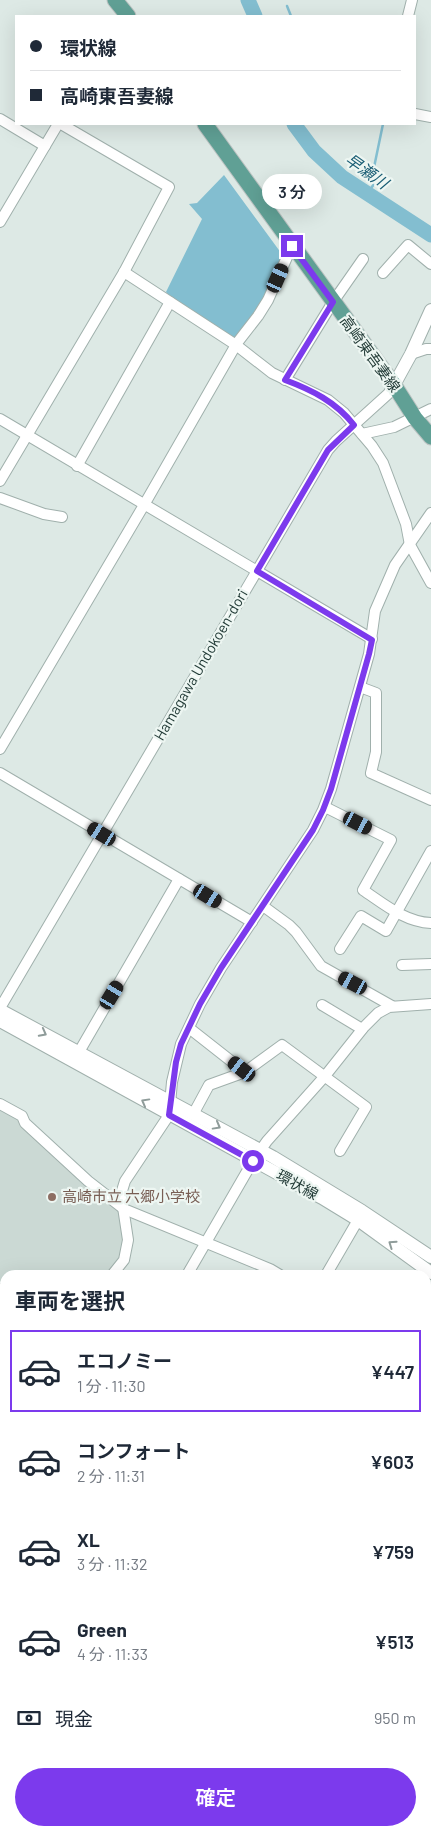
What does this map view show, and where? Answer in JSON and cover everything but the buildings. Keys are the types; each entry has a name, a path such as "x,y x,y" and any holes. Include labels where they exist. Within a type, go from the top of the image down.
{"main road":[{"path":"116,0 125,15"},
{"name":"高崎東吾妻線","path":"206,125 394,385 415,418 431,437"}],"street":[{"path":"408,15 412,0"},
{"path":"416,114 431,117"},
{"path":"0,119 45,146"},
{"path":"0,222 58,125"},
{"path":"0,481 26,434 124,272 169,187 61,125"},
{"path":"383,273 408,245 431,264"},
{"path":"0,749 236,345 268,300 292,246"},
{"path":"285,380 333,302 363,259"},
{"path":"124,272 236,345 272,373 328,400 344,413 383,463 406,524 410,545 431,583"},
{"path":"77,466 170,302"},
{"name":"Hamagawa Undokoen-dori","path":"0,1009 328,450 388,394 411,354 431,310"},
{"path":"411,354 431,349"},
{"path":"362,434 394,427 415,418 431,408"},
{"path":"0,419 372,640"},
{"path":"0,498 44,514 62,517"},
{"path":"116,1270 124,1260 128,1240 122,1194 125,1181 169,1115 176,1062 181,1044 221,968 313,830 325,807 372,640 375,611 395,565 431,512"},
{"path":"360,687 376,693 376,752 371,773 431,800"},
{"path":"0,772 252,922"},
{"path":"325,807 391,840 363,890 397,912 417,922 431,923"},
{"path":"340,949 361,916 386,931 431,851"},
{"path":"78,1052 179,879"},
{"path":"263,906 296,932 321,966 392,1006"},
{"path":"402,965 431,964"},
{"path":"190,1270 257,1156 362,1029 378,1013 392,1006 431,1004"},
{"path":"322,1005 362,1029"},
{"name":"環状線","path":"0,1009 170,1101 358,1220 427,1270"},
{"name":"環状線","path":"0,1021 169,1115 257,1156 362,1210 431,1257"},
{"path":"189,1028 245,1072"},
{"path":"196,1109 209,1085 245,1072 282,1045 366,1107 340,1152"},
{"path":"0,1104 22,1116 25,1123 88,1181 124,1210 206,1241 272,1270"},
{"path":"329,1270 358,1220"}],"shaded area":[{"name":"高崎市立 六郷小学校","path":"0,1109 19,1120 120,1210 125,1245 119,1261 111,1270 0,1270"}],"water":[{"path":"224,175 284,257 266,298 236,340 174,302 166,292 202,219 189,204 197,203"}],"waterway":[{"name":"早瀬川","path":"248,0 255,15"},
{"path":"287,6 291,15"},
{"name":"早瀬川","path":"295,125 314,151 342,177 431,235"},
{"path":"367,194 374,184 372,177 383,125"}],"place":[{"name":"高崎市立 六郷小学校","path":"52,1197"}],"route":[{"path":"253,1161 169,1115 176,1062 181,1044 200,1004 221,968 313,830 323,810 331,789 372,640 257,571 328,450 354,425 344,413 328,400 306,388 285,380 333,302 292,246"}]}
